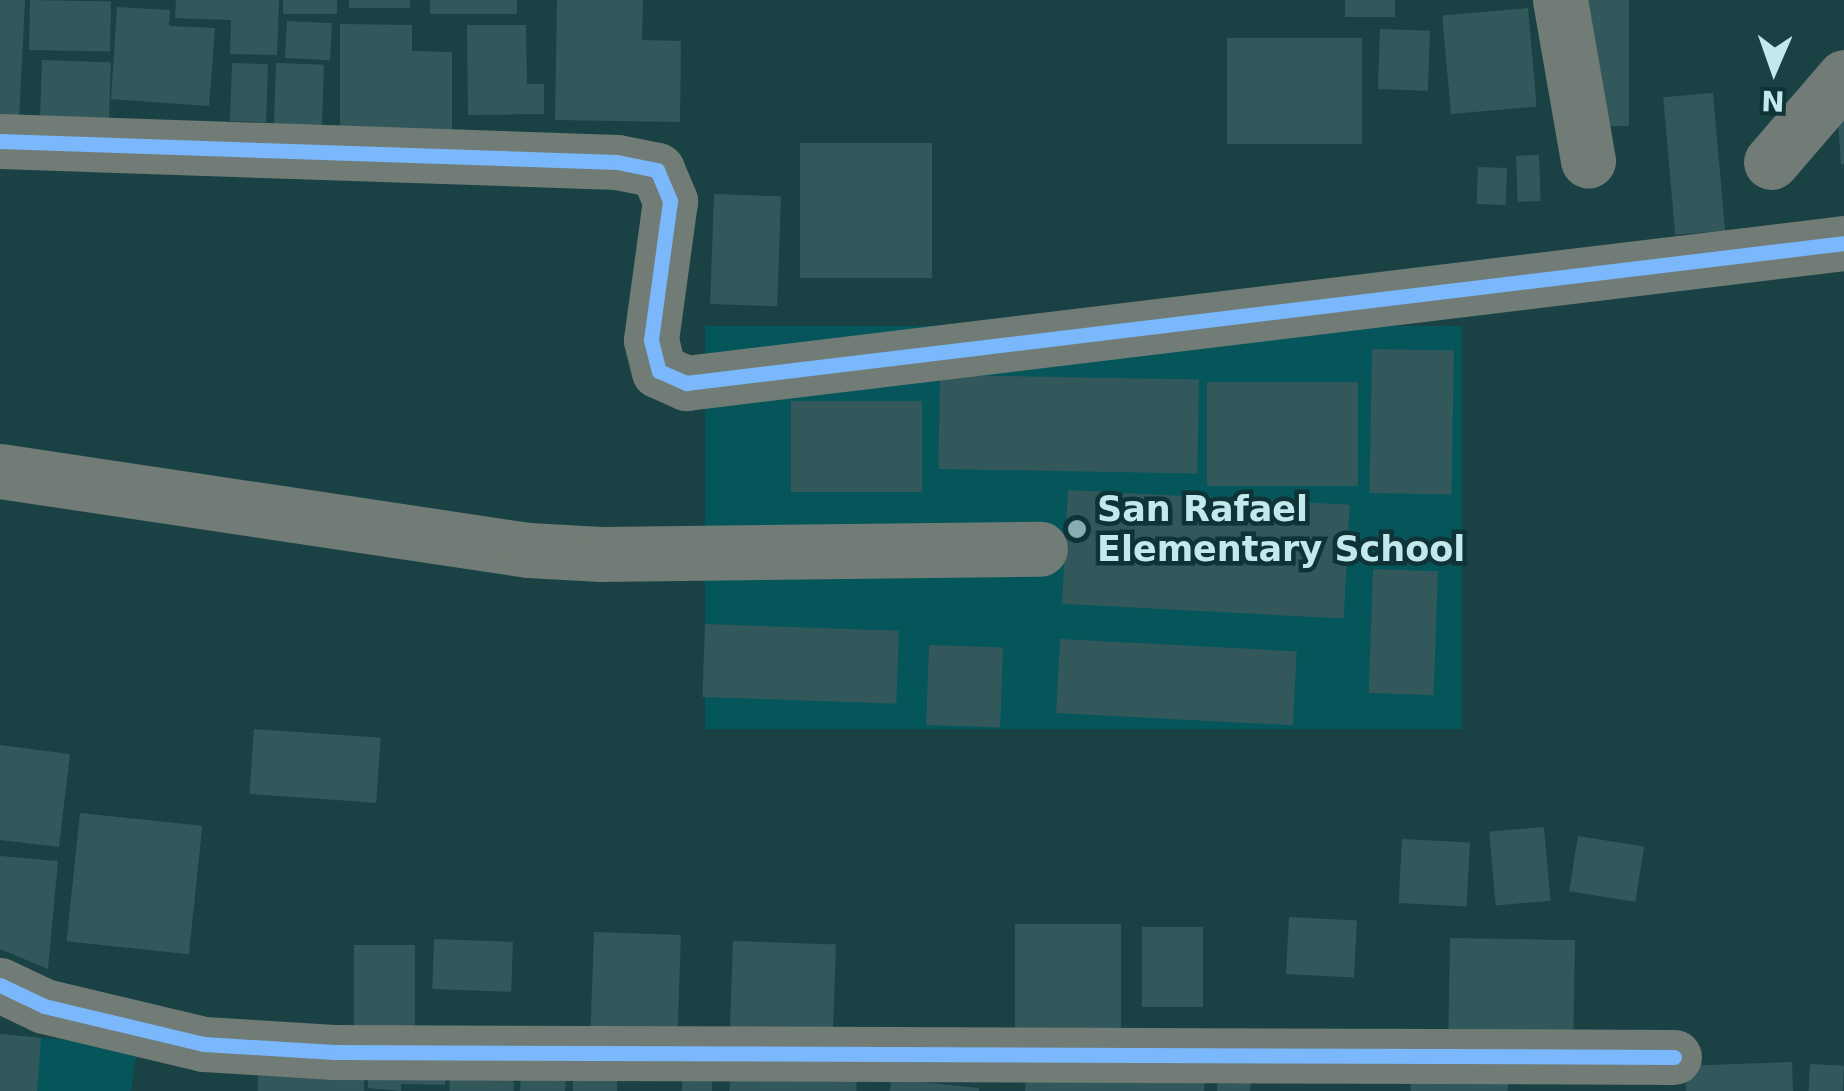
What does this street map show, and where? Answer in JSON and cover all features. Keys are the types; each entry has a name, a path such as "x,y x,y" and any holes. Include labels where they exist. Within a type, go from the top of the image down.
{"street":[{"path":"1560,0 1588,162"},
{"path":"1771,162 1844,77"},
{"path":"0,141 617,162 656,170 670,201 650,340 659,371 686,383 1844,244"},
{"path":"0,471 528,550 601,554 1040,549"},
{"path":"0,985 202,1067 354,1052 1674,1057"}],"shaded area":[{"name":"San Rafael Elementary School","path":"705,326 1462,326 1462,729 705,729"},
{"path":"0,1034 137,1046 131,1091 0,1091"}],"building":[{"path":"0,0 25,0 19,120 0,119"},
{"path":"30,0 111,1 110,51 29,50"},
{"path":"176,0 279,0 277,55 230,54 231,20 175,18"},
{"path":"283,0 337,0 337,14 283,14"},
{"path":"349,0 410,0 410,8 349,8"},
{"path":"430,0 517,0 517,14 430,14"},
{"path":"557,0 643,0 642,40 681,41 680,122 555,120"},
{"path":"1345,0 1395,0 1395,17 1345,17"},
{"path":"1574,0 1629,0 1629,126 1574,126"},
{"path":"117,7 170,10 169,26 215,28 209,106 111,99"},
{"path":"1528,8 1537,107 1451,114 1442,15"},
{"path":"287,21 332,23 330,60 285,58"},
{"path":"340,24 412,25 412,51 452,52 452,134 340,134"},
{"path":"467,25 526,25 527,84 544,84 544,114 468,115"},
{"path":"1380,29 1430,31 1428,91 1378,89"},
{"path":"1227,38 1362,38 1362,144 1227,144"},
{"path":"42,60 111,62 109,130 40,128"},
{"path":"232,63 268,64 266,122 230,121"},
{"path":"276,63 324,65 321,139 273,137"},
{"path":"1713,93 1725,230 1675,235 1663,97"},
{"path":"1837,104 1844,104 1841,165"},
{"path":"800,143 932,143 932,278 800,278"},
{"path":"1539,155 1541,201 1518,202 1516,156"},
{"path":"1478,167 1507,168 1506,205 1477,204"},
{"path":"714,194 781,196 777,306 710,304"},
{"path":"1372,349 1454,350 1451,494 1369,493"},
{"path":"940,375 1199,380 1197,474 938,469"},
{"path":"1207,382 1358,382 1358,486 1207,486"},
{"path":"791,401 922,401 922,492 791,492"},
{"path":"1068,490 1350,505 1344,619 1062,604"},
{"path":"1373,569 1438,571 1434,695 1369,693"},
{"path":"705,624 899,631 896,704 702,697"},
{"path":"1060,639 1297,651 1293,725 1056,713"},
{"path":"929,645 1003,648 1000,728 926,725"},
{"path":"254,729 381,738 376,803 249,794"},
{"path":"0,745 70,754 59,847 0,840"},
{"path":"80,813 202,826 189,954 67,941"},
{"path":"1544,827 1550,901 1496,906 1489,832"},
{"path":"1578,836 1644,846 1635,902 1569,891"},
{"path":"1402,839 1470,843 1467,906 1399,903"},
{"path":"0,856 58,861 48,969 0,949"},
{"path":"1289,917 1357,921 1354,977 1286,974"},
{"path":"1015,924 1121,924 1121,1028 1015,1028"},
{"path":"1142,927 1203,927 1203,1007 1142,1007"},
{"path":"594,932 681,935 677,1036 590,1033"},
{"path":"1450,938 1575,940 1573,1035 1448,1033"},
{"path":"434,939 513,942 511,992 432,989"},
{"path":"733,941 836,945 833,1033 730,1029"},
{"path":"354,945 415,945 415,1036 354,1036"},
{"path":"0,1034 41,1038 37,1091 0,1091"},
{"path":"1027,1055 1206,1064 1204,1091 1025,1091"},
{"path":"259,1056 365,1060 364,1091 258,1091"},
{"path":"368,1057 445,1059 445,1085 401,1084 401,1091 368,1088"},
{"path":"573,1060 617,1060 617,1091 573,1091"},
{"path":"730,1060 857,1062 856,1091 729,1091"},
{"path":"450,1062 514,1063 514,1091 449,1091"},
{"path":"522,1062 567,1065 565,1091 520,1091"},
{"path":"1792,1062 1793,1091 1686,1091 1685,1066"},
{"path":"1810,1064 1844,1066 1843,1091 1809,1091"},
{"path":"682,1069 712,1069 712,1091 682,1091"},
{"path":"1411,1072 1508,1074 1508,1091 1411,1091"},
{"path":"891,1079 979,1088 979,1091 890,1091"},
{"path":"1218,1079 1251,1081 1250,1091 1217,1091"}],"cycle path":[{"path":"0,141 617,162 657,170 670,201 651,340 659,371 686,383 1844,243"},
{"path":"0,985 44,1006 204,1044 334,1052 1674,1057"}],"place":[{"name":"San Rafael Elementary School","path":"1077,529"}]}
